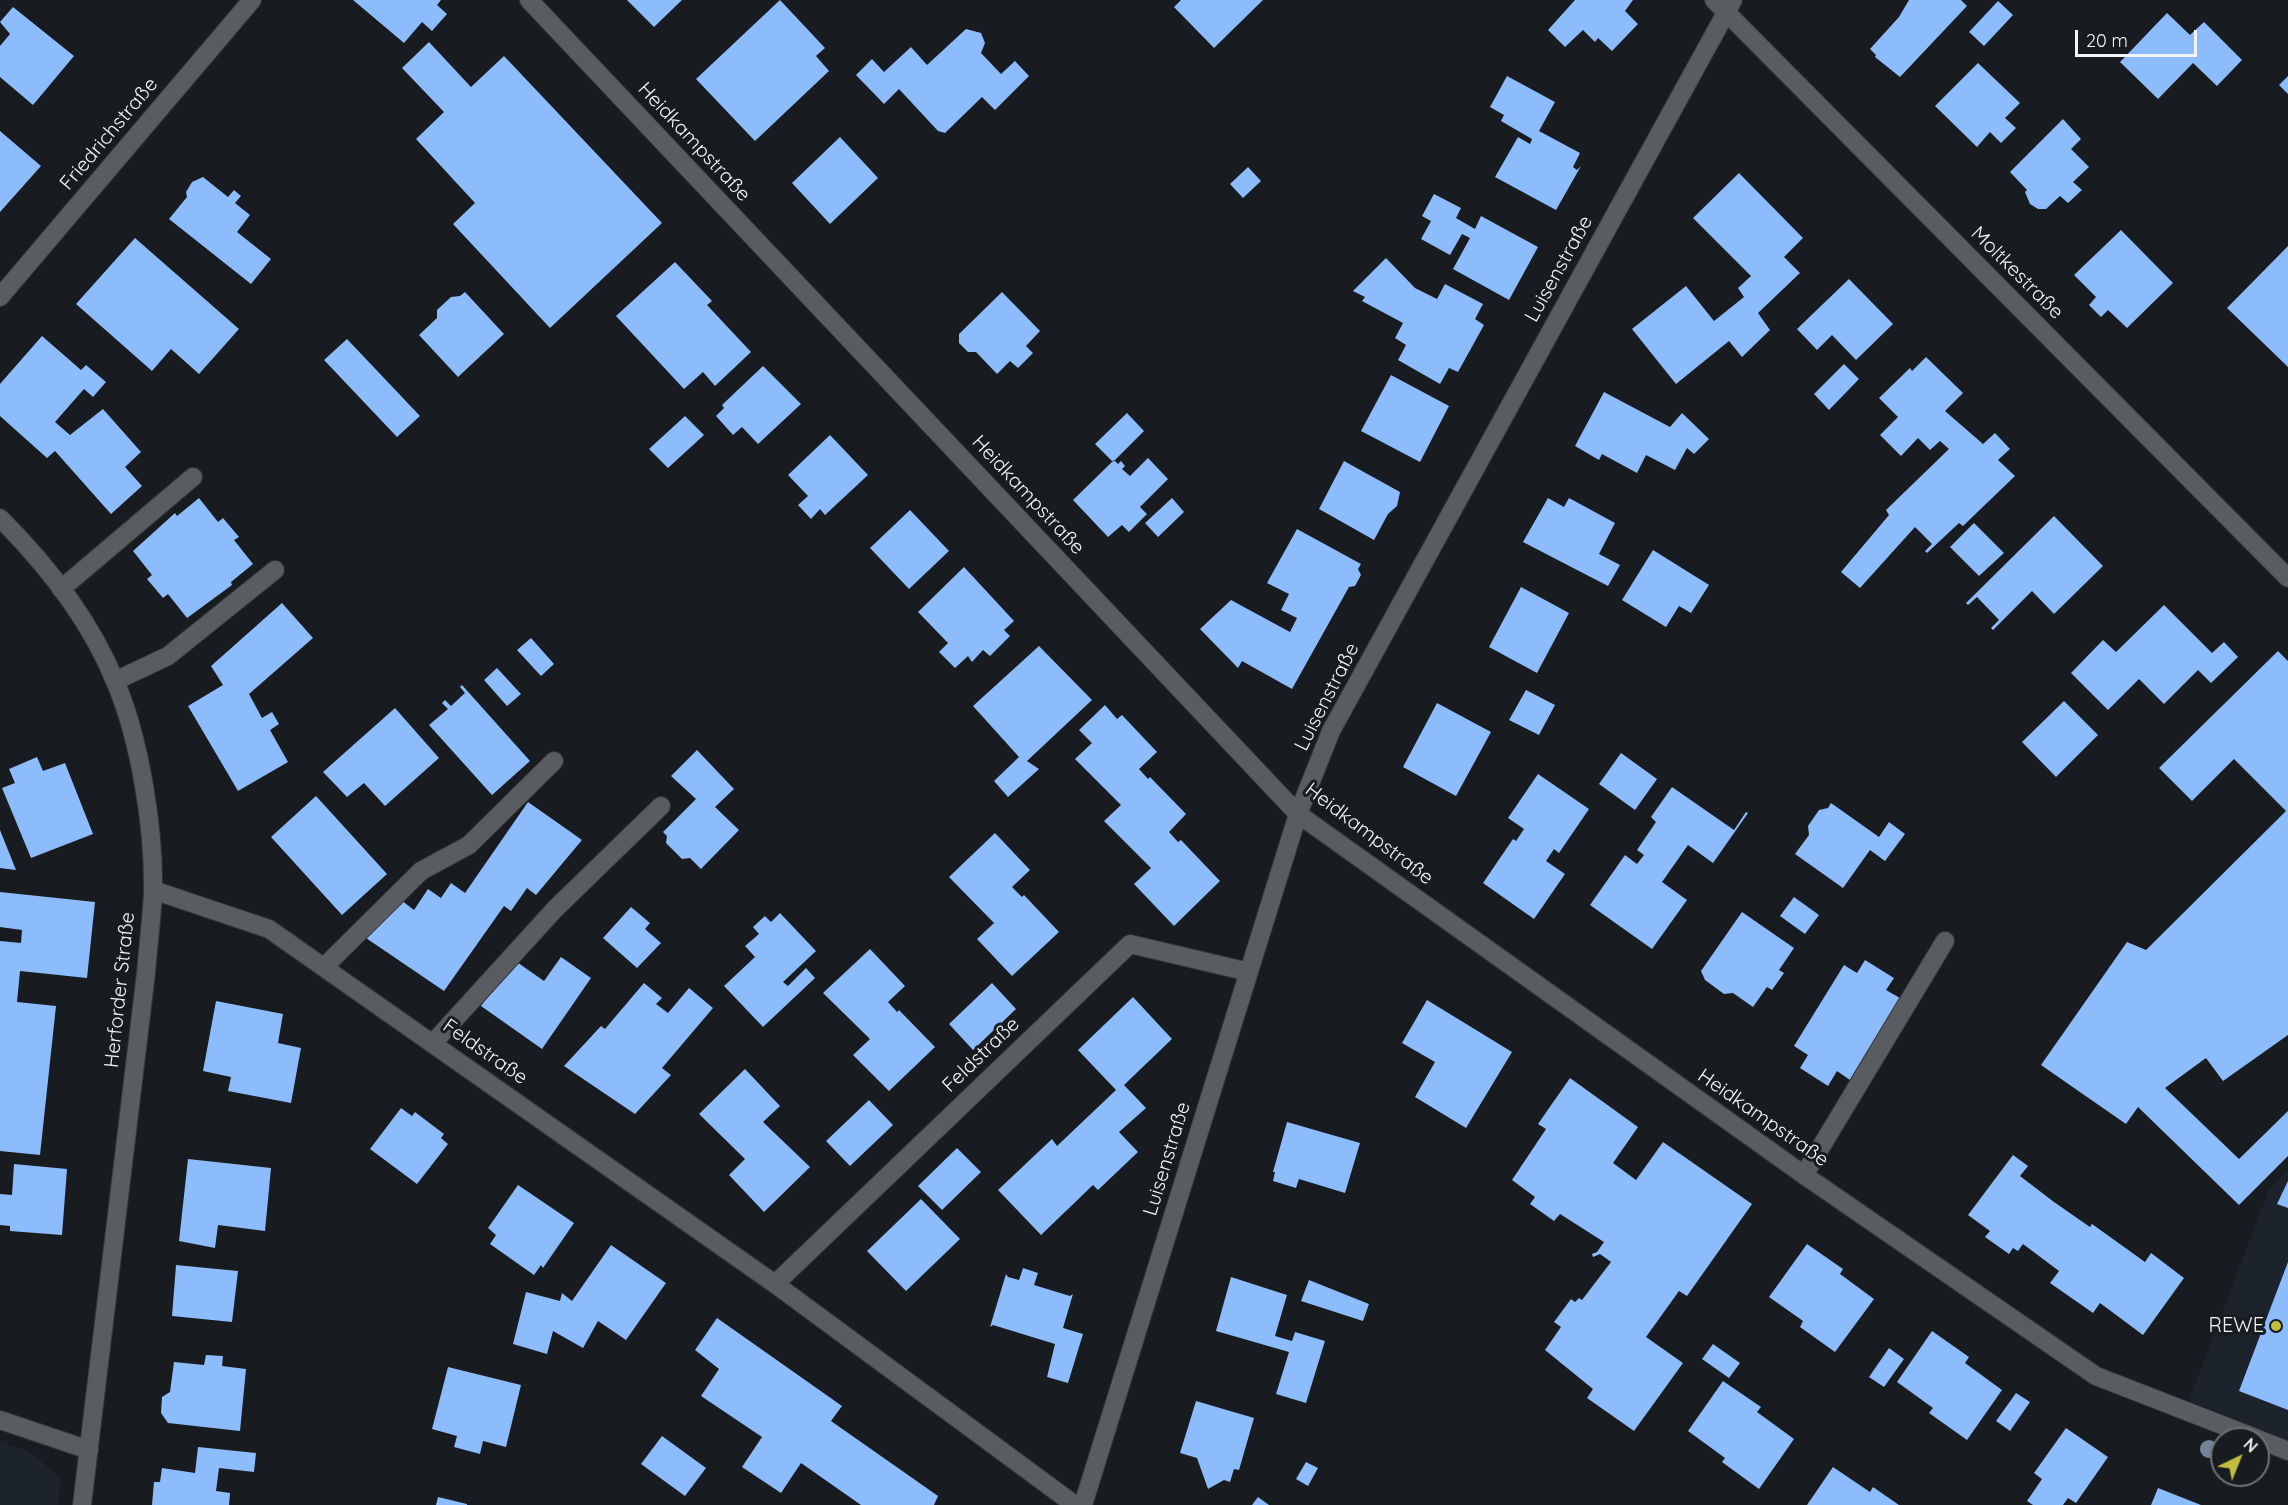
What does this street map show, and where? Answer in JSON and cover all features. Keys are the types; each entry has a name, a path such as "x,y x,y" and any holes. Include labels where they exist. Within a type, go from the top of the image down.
{"street":[{"name":"Friedrichstraße","path":"0,297 252,0"},
{"name":"Heidkampstraße","path":"529,0 1298,814 1803,1175 2096,1376 2227,1427"},
{"name":"Luisenstraße","path":"1083,1505 1298,814 1332,731 1724,4"},
{"name":"Moltkestraße","path":"1724,4 2288,578"},
{"path":"61,589 193,477"},
{"name":"Herforder Straße","path":"0,518 29,546 61,589 115,681 142,782 150,829 153,890 146,973 82,1505"},
{"path":"115,681 168,656 275,570"},
{"path":"324,967 421,871 469,845 554,761"},
{"path":"433,1043 555,909 661,806"},
{"name":"Feldstraße","path":"153,890 269,929 775,1284 1075,1505"},
{"path":"1803,1175 1945,941"},
{"name":"Feldstraße","path":"775,1284 1131,944 1249,972"},
{"path":"0,1420 89,1450"},
{"name":"Heidkampstraße","path":"2270,1444 2288,1451"}],"shaded area":[{"path":"2288,1169 2288,1440 2270,1433 2270,1427 2255,1427 2189,1401 2269,1189"},
{"path":"0,1441 30,1452 61,1478 58,1505 0,1505"}],"building":[{"path":"353,0 441,0 437,5 447,14 432,31 422,22 404,43"},
{"path":"627,0 682,0 654,27"},
{"path":"780,0 825,48 816,56 829,71 755,141 696,79"},
{"path":"1181,0 1263,0 1214,48 1174,7"},
{"path":"1575,0 1633,0 1625,11 1638,24 1612,51 1598,38 1595,42 1583,30 1565,47 1548,30"},
{"path":"1909,0 1961,0 1967,6 1900,77 1875,57 1876,55 1870,49 1899,17"},
{"path":"1998,1 2013,15 1984,46 1969,32"},
{"path":"13,7 74,56 33,105 0,77 0,46 10,34 0,22"},
{"path":"2167,13 2190,35 2204,22 2242,60 2217,86 2193,63 2158,99 2120,62"},
{"path":"966,29 981,33 985,43 981,53 1001,74 1015,61 1029,76 995,110 982,97 945,133 938,131 899,89 884,104 856,75 872,59 884,72 911,47 927,65"},
{"path":"429,42 471,87 504,56 662,223 550,328 453,224 475,203 416,139 444,112 402,68"},
{"path":"1978,63 2020,103 2005,118 2016,128 2001,143 1990,132 1977,147 1935,106"},
{"path":"1507,76 1555,102 1539,131 1580,153 1573,167 1577,170 1581,166 1556,210 1495,177 1518,137 1530,144 1532,139 1501,121 1504,115 1490,107"},
{"path":"2288,76 2288,94 2279,85"},
{"path":"2063,119 2081,139 2071,149 2089,167 2073,182 2082,190 2068,203 2060,196 2046,209 2038,209 2030,204 2025,192 2027,190 2010,172"},
{"path":"0,131 41,166 0,212"},
{"path":"840,137 878,178 830,224 792,183"},
{"path":"1248,167 1261,181 1243,198 1230,184"},
{"path":"1739,173 1803,238 1784,257 1800,273 1758,313 1770,330 1742,357 1729,341 1676,384 1632,329 1686,286 1714,321 1744,297 1738,288 1751,276 1693,218"},
{"path":"203,177 228,197 234,190 241,196 235,203 250,215 237,232 271,259 251,284 169,219 187,197 186,192 192,182"},
{"path":"1434,194 1461,208 1456,218 1475,229 1481,216 1538,247 1509,300 1453,269 1470,238 1462,234 1450,255 1421,239 1431,221 1422,216"},
{"path":"2121,230 2173,283 2127,328 2108,310 2101,317 2089,305 2096,297 2074,275"},
{"path":"135,238 239,329 199,374 171,349 152,371 76,304"},
{"path":"2288,246 2288,367 2227,308"},
{"path":"1386,258 1415,288 1437,299 1445,284 1483,304 1475,319 1484,325 1458,372 1449,368 1440,384 1398,360 1406,345 1395,338 1403,323 1362,301 1365,297 1353,291"},
{"path":"675,262 712,301 707,305 751,352 715,386 703,372 684,389 616,316"},
{"path":"1849,279 1893,324 1856,360 1832,335 1817,350 1797,329"},
{"path":"465,292 504,334 458,377 419,335 437,318 437,310 451,297 460,296"},
{"path":"1002,292 1040,331 1026,346 1033,353 1018,368 1010,361 997,374 976,352 968,352 959,343 959,334"},
{"path":"42,336 81,370 86,365 106,382 93,397 84,389 55,422 70,435 103,409 141,452 125,467 142,486 111,514 55,451 47,458 0,416 0,384"},
{"path":"347,339 420,416 397,437 324,360"},
{"path":"1926,357 1963,393 1945,411 1983,444 1995,433 2010,449 1998,460 2015,476 1963,526 1959,523 1927,553 1925,551 1932,544 1915,527 1860,588 1841,572 1889,515 1886,510 1949,449 1940,441 1930,450 1918,438 1901,456 1880,435 1898,417 1879,398 1910,368 1912,371"},
{"path":"1844,364 1859,379 1829,410 1814,394"},
{"path":"763,366 801,404 758,444 742,427 733,435 716,416 724,408 722,405"},
{"path":"1391,375 1449,406 1420,462 1361,431"},
{"path":"1604,392 1670,427 1682,413 1709,439 1694,454 1687,448 1675,470 1646,455 1637,473 1602,454 1599,460 1575,446"},
{"path":"1127,413 1144,431 1113,462 1095,444"},
{"path":"685,416 704,435 668,468 649,449"},
{"path":"830,435 868,475 825,515 820,509 811,519 798,505 808,496 788,475"},
{"path":"1148,458 1168,479 1140,507 1147,514 1129,532 1122,525 1108,537 1073,500 1114,460 1118,464 1121,461 1125,466 1122,469 1130,476"},
{"path":"1344,461 1400,492 1397,506 1388,514 1374,540 1319,509"},
{"path":"199,498 218,522 223,518 239,537 234,540 253,564 231,582 232,585 187,618 168,594 163,598 147,579 152,575 133,551 175,513 177,516"},
{"path":"1172,498 1184,512 1158,537 1145,523"},
{"path":"1548,498 1564,507 1569,498 1615,523 1599,554 1620,565 1608,586 1523,542"},
{"path":"910,510 949,551 909,589 870,548"},
{"path":"2054,516 2103,566 2054,614 2032,591 1993,630 1991,628 1999,620 1977,597 1968,605 1966,603"},
{"path":"1974,523 2004,553 1979,576 1950,547"},
{"path":"1297,529 1361,564 1358,569 1361,575 1355,586 1349,587 1292,689 1242,661 1238,668 1200,629 1231,600 1290,632 1297,618 1281,610 1289,594 1267,583"},
{"path":"1653,550 1709,585 1691,613 1679,606 1666,627 1622,600"},
{"path":"964,567 1014,621 1004,630 1010,636 990,656 983,650 972,662 968,656 955,668 939,652 948,643 918,612"},
{"path":"1521,587 1569,613 1537,673 1489,647"},
{"path":"282,603 313,638 249,694 262,718 272,712 279,724 270,730 288,762 238,791 188,706 223,685 211,666"},
{"path":"2164,605 2212,653 2224,642 2238,657 2211,683 2198,670 2164,704 2139,679 2108,710 2071,673 2103,640 2116,652"},
{"path":"531,638 554,664 541,676 517,650"},
{"path":"1039,646 1092,700 1027,761 1039,769 1008,797 994,781 1019,757 973,706"},
{"path":"2278,651 2288,661 2288,1035 2223,1081 2206,1058 2165,1088 2239,1159 2288,1111 2288,1156 2239,1205 2138,1107 2126,1124 2041,1065 2127,942 2146,950 2286,811 2234,759 2192,801 2159,768"},
{"path":"497,668 521,694 507,706 484,680"},
{"path":"462,685 530,761 492,795 429,725 448,709 442,703 445,700 451,706 465,693 460,687"},
{"path":"1526,690 1555,705 1539,735 1509,720"},
{"path":"2064,701 2098,735 2056,777 2022,742"},
{"path":"1437,703 1491,732 1456,796 1403,767"},
{"path":"1105,705 1117,719 1122,715 1157,752 1139,769 1148,779 1150,777 1186,814 1169,832 1178,842 1181,840 1220,881 1174,926 1134,884 1151,868 1104,821 1121,805 1075,759 1092,743 1079,730"},
{"path":"395,708 439,758 385,806 364,783 347,797 323,772"},
{"path":"697,750 734,789 715,807 739,830 701,869 690,858 682,859 666,843 667,836 663,832 696,799 671,776"},
{"path":"1621,753 1657,779 1635,810 1599,784"},
{"path":"37,757 43,771 65,763 93,834 31,858 2,788 15,783 9,769"},
{"path":"1538,774 1589,809 1559,853 1554,849 1546,861 1565,874 1534,919 1483,883 1513,839 1516,841 1524,829 1508,818"},
{"path":"1672,787 1734,830 1746,812 1748,813 1713,863 1688,845 1662,882 1687,900 1652,949 1590,905 1625,855 1637,864 1644,855 1637,850 1656,822 1651,817"},
{"path":"316,796 387,874 342,915 271,837"},
{"path":"528,802 582,840 536,895 527,888 511,911 504,906 444,991 363,936 401,900 414,910 428,889 441,898 451,883 465,893"},
{"path":"1831,803 1879,837 1889,822 1905,834 1885,861 1870,850 1843,888 1795,854 1809,835 1808,826 1819,810 1828,808"},
{"path":"0,830 16,870 0,868"},
{"path":"995,833 1030,870 1012,887 1022,897 1024,895 1059,932 1012,976 977,939 994,923 949,877"},
{"path":"0,892 95,902 87,978 20,971 17,1002 56,1006 40,1155 0,1151 0,941 21,943 22,930 0,927"},
{"path":"1794,897 1819,915 1805,934 1780,916"},
{"path":"631,907 650,923 645,929 661,943 637,968 603,938"},
{"path":"1742,912 1794,948 1779,970 1784,973 1772,990 1767,987 1753,1007 1733,993 1724,994 1705,980 1701,971"},
{"path":"780,913 816,951 783,982 788,986 806,968 815,978 763,1027 724,986 755,957 745,946 759,934 753,927 765,916 771,922"},
{"path":"870,949 905,986 888,1002 897,1012 899,1010 935,1047 889,1091 853,1055 870,1039 823,993"},
{"path":"561,957 591,978 542,1049 481,1006 514,960 544,981"},
{"path":"1865,960 1894,978 1886,990 1900,998 1850,1080 1837,1071 1828,1086 1800,1068 1808,1055 1794,1046 1844,965 1857,973"},
{"path":"644,983 662,998 656,1004 668,1013 689,988 713,1008 662,1068 671,1075 635,1114 564,1066 601,1026 605,1029"},
{"path":"992,983 1016,1009 973,1050 949,1024"},
{"path":"1133,997 1172,1039 1124,1085 1146,1108 1119,1132 1138,1152 1098,1190 1093,1185 1041,1235 998,1190 1052,1139 1057,1146 1116,1090 1078,1050"},
{"path":"1427,1000 1512,1052 1466,1128 1415,1097 1435,1062 1402,1043"},
{"path":"216,1001 283,1014 278,1043 301,1048 291,1103 228,1091 231,1077 203,1071"},
{"path":"745,1069 780,1106 763,1122 810,1167 764,1212 729,1175 745,1159 699,1114"},
{"path":"1570,1078 1638,1127 1613,1163 1636,1180 1663,1142 1752,1204 1687,1296 1679,1291 1646,1337 1683,1363 1634,1431 1587,1398 1593,1389 1545,1350 1561,1327 1554,1322 1571,1299 1575,1302 1579,1298 1582,1300 1611,1262 1600,1254 1593,1257 1592,1254 1597,1252 1604,1242 1560,1214 1554,1221 1530,1204 1535,1197 1512,1180 1546,1129 1538,1124"},
{"path":"869,1100 893,1125 850,1166 826,1141"},
{"path":"401,1108 412,1116 415,1112 444,1134 441,1138 448,1144 417,1184 370,1149"},
{"path":"1287,1122 1360,1143 1345,1193 1299,1179 1296,1188 1273,1181 1275,1172 1273,1172"},
{"path":"957,1148 981,1172 942,1210 918,1186"},
{"path":"2013,1155 2028,1166 2020,1176 2054,1202 2090,1227 2092,1224 2145,1262 2151,1253 2184,1278 2143,1335 2100,1303 2093,1313 2050,1283 2059,1271 2023,1244 2018,1251 2013,1248 2009,1254 1985,1237 1990,1231 1968,1215"},
{"path":"188,1159 271,1168 265,1231 218,1225 215,1248 179,1241"},
{"path":"14,1164 67,1169 62,1235 10,1231 10,1226 0,1225 0,1194 12,1195"},
{"path":"2288,1181 2288,1208 2277,1204"},
{"path":"518,1185 574,1223 543,1268 541,1265 534,1275 490,1244 496,1235 488,1228"},
{"path":"921,1199 960,1239 906,1291 867,1251"},
{"path":"1807,1244 1843,1269 1840,1274 1874,1299 1835,1352 1800,1327 1803,1321 1769,1297"},
{"path":"611,1245 666,1283 626,1340 598,1321 583,1348 553,1331 547,1354 513,1344 526,1292 560,1301 562,1293 572,1301"},
{"name":"REWE","path":"2288,1262 2288,1410 2239,1391"},
{"path":"176,1265 238,1271 232,1322 172,1316"},
{"path":"1023,1268 1038,1273 1034,1285 1070,1296 1073,1294 1063,1328 1083,1334 1068,1383 1047,1377 1055,1344 993,1325 990,1327 1006,1274 1008,1277 1019,1280"},
{"path":"1231,1277 1287,1295 1275,1336 1292,1341 1295,1332 1325,1341 1306,1403 1276,1394 1289,1352 1216,1331"},
{"path":"1309,1280 1369,1304 1363,1321 1301,1301"},
{"path":"717,1318 842,1406 831,1421 938,1496 934,1505 861,1505 801,1463 781,1493 742,1467 762,1437 701,1396 719,1369 695,1350"},
{"path":"1932,1331 1969,1357 1965,1363 2002,1390 1967,1440 1929,1413 1933,1408 1897,1382"},
{"path":"1713,1344 1740,1363 1729,1378 1702,1359"},
{"path":"1889,1348 1904,1359 1884,1387 1869,1377"},
{"path":"206,1355 223,1356 222,1366 246,1369 240,1431 168,1423 161,1413 162,1397 170,1392 174,1362 204,1365"},
{"path":"448,1367 521,1385 506,1447 483,1441 480,1454 454,1447 457,1436 432,1429"},
{"path":"1723,1381 1761,1407 1757,1412 1794,1439 1759,1489 1722,1462 1725,1458 1688,1431"},
{"path":"2016,1393 2030,1402 2010,1431 1996,1421"},
{"path":"1196,1401 1254,1418 1239,1470 1234,1469 1230,1482 1224,1480 1208,1489 1197,1458 1180,1453"},
{"path":"2066,1428 2108,1457 2076,1503 2068,1498 2063,1505 2033,1505 2027,1501 2042,1479 2034,1473"},
{"path":"662,1436 706,1468 685,1496 641,1464"},
{"path":"198,1447 256,1453 254,1472 219,1468 216,1491 230,1493 229,1505 152,1505 154,1482 160,1482 162,1468 195,1473"},
{"path":"1306,1462 1318,1468 1308,1486 1296,1479"},
{"path":"1833,1467 1870,1492 1873,1487 1899,1505 1807,1505"},
{"path":"2158,1488 2201,1505 2151,1505"},
{"path":"438,1497 467,1504 467,1505 436,1505"},
{"path":"1258,1497 1269,1505 1252,1505"}],"place":[{"name":"REWE","path":"2276,1326"}]}
